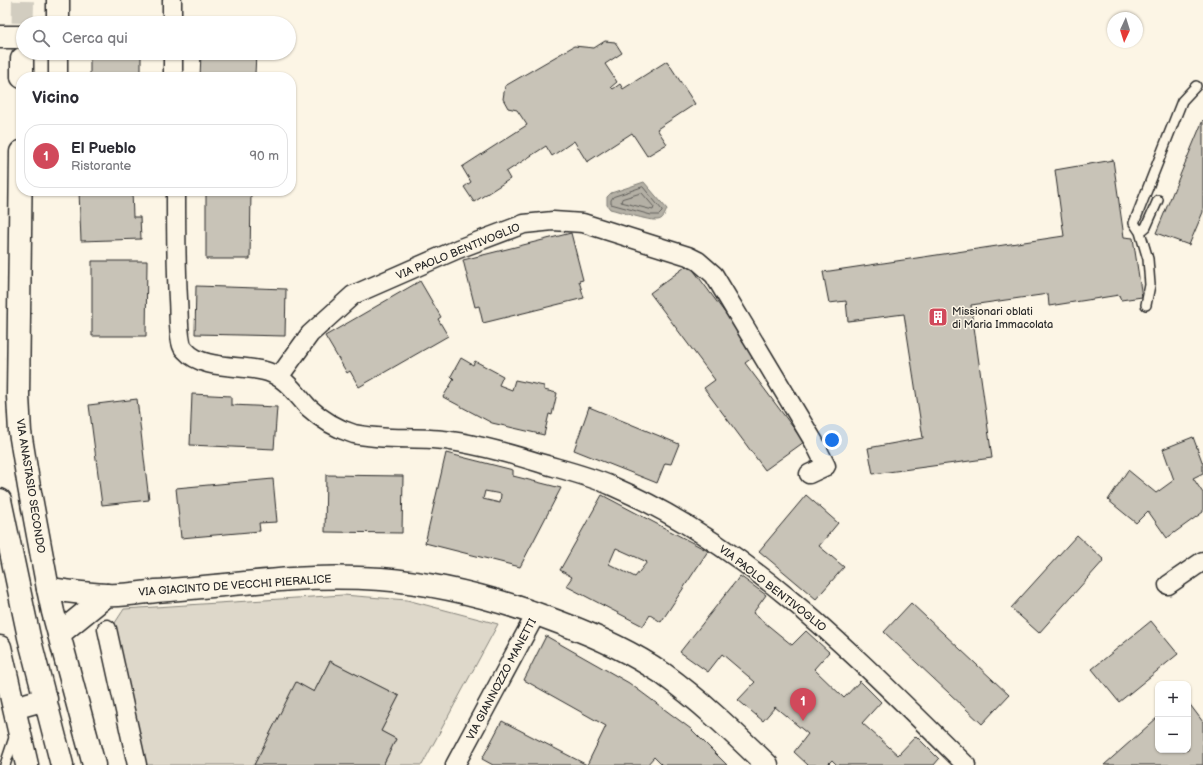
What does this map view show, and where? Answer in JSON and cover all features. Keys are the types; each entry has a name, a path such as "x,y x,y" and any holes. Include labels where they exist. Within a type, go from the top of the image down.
{"street":[{"path":"58,0 58,16"},
{"path":"172,0 172,16"},
{"path":"0,37 16,38"},
{"path":"58,60 58,72"},
{"path":"173,60 173,72"},
{"name":"VIA ANASTASIO SECONDO","path":"21,196 19,412 29,487 48,589 94,765"},
{"name":"VIA PAOLO BENTIVOGLIO","path":"176,196 180,339 184,349 189,355 205,362 262,370 272,373 289,385 307,406 319,416 333,426 354,434 385,438 451,441 506,452 579,474 612,486 694,529 742,560 817,621 848,649 966,765"},
{"name":"VIA PAOLO BENTIVOGLIO","path":"279,377 310,334 353,295 458,249 524,224 553,221 583,223 678,252 698,261 714,275 814,442 826,466 809,474"},
{"path":"0,500 29,638 62,765"},
{"path":"1168,585 1203,561"},
{"name":"VIA GIACINTO DE VECCHI PIERALICE","path":"48,589 107,595 291,579 364,578 403,582 455,591 497,601 536,614 608,642 661,673 713,714 767,765"},
{"path":"59,634 107,595"},
{"name":"VIA GIANNOZZO MANETTI","path":"455,765 536,614"},
{"path":"107,629 137,765"},
{"path":"0,647 27,765"},
{"path":"16,717 46,699"}],"lane":[{"path":"1146,305 1150,285 1148,259 1140,232 1134,223 1182,101 1196,86"},
{"path":"1140,232 1146,227 1158,200"},
{"path":"5,765 16,717"}],"shaded area":[{"path":"343,595 407,600 498,624 422,765 383,765 396,739 381,731 399,696 330,661 314,692 296,683 254,765 146,765 113,626 124,609"}],"water":[{"path":"644,182 667,209 661,219 653,220 610,209 607,205 607,197 611,193"}],"building":[{"path":"605,41 615,42 622,53 605,64 617,82 611,87 613,89 620,84 623,89 667,61 695,104 657,129 667,144 647,156 632,133 587,162 574,141 552,156 546,146 506,172 510,179 474,202 464,187 471,182 462,167 527,125 517,110 508,108 503,99 505,86 574,46 594,48"},
{"path":"90,60 141,60 141,72 90,72"},
{"path":"201,60 256,60 255,72 200,72"},
{"path":"1203,120 1203,212 1189,245 1156,233"},
{"name":"Missionari oblati di Maria Immacolata","path":"1113,160 1124,237 1133,238 1142,297 1121,300 1119,295 1049,306 1048,294 971,305 992,458 873,474 868,448 923,438 904,314 848,321 846,301 829,303 823,272 1064,236 1055,170"},
{"path":"79,196 132,196 133,217 140,217 141,239 81,241"},
{"path":"206,196 251,196 250,259 206,259"},
{"path":"571,233 583,280 579,281 584,298 483,323 479,306 475,307 463,260"},
{"path":"92,261 147,261 146,336 92,336"},
{"path":"689,264 756,355 745,363 804,442 765,470 704,388 715,380 650,293"},
{"path":"420,281 441,317 438,319 448,336 359,387 350,371 347,373 325,336"},
{"path":"196,286 286,289 285,336 195,334"},
{"path":"461,358 473,365 475,361 503,376 499,385 512,390 515,380 544,386 544,390 557,393 552,415 549,414 544,435 492,423 443,397 454,379 451,376"},
{"path":"192,394 231,396 231,405 277,407 274,449 190,445"},
{"path":"137,399 149,500 102,505 89,405"},
{"path":"589,407 679,444 671,464 665,463 657,483 574,450"},
{"path":"1193,437 1203,464 1203,473 1193,478 1203,493 1203,512 1167,538 1148,511 1136,523 1108,500 1128,470 1156,493 1174,480 1163,449"},
{"path":"446,453 513,470 513,476 561,488 520,567 425,543","holes":["485,491 501,494 500,503 483,499"]},
{"path":"326,475 403,476 402,533 325,532"},
{"path":"273,479 277,522 259,523 260,531 181,538 176,488"},
{"path":"602,495 708,551 661,622 650,615 643,626 566,586 572,577 560,570","holes":["616,548 647,562 635,577 609,564"]},
{"path":"806,495 838,523 819,546 844,567 816,599 759,551"},
{"path":"1077,535 1104,560 1039,633 1011,608"},
{"path":"740,576 766,595 753,613 792,645 806,631 829,652 814,669 844,698 860,681 881,702 862,723 898,755 916,736 939,759 934,765 837,765 832,760 827,765 808,765 794,752 808,734 775,707 763,721 738,700 755,682 722,654 708,672 680,652"},
{"path":"911,603 1009,695 982,724 884,632"},
{"path":"1151,621 1178,654 1119,702 1092,669"},
{"path":"546,636 629,683 691,729 727,765 662,765 654,757 647,765 587,765 606,726 524,680"},
{"path":"330,661 399,696 381,731 396,739 383,765 254,765 296,682 314,692"},
{"path":"1191,706 1203,722 1203,765 1104,765 1155,720 1155,753 1191,753"},
{"path":"502,721 587,765 493,765 482,759"}],"tunnel":[{"path":"23,0 23,16"}],"place":[{"name":"Missionari oblati di Maria Immacolata","path":"938,317"},
{"name":"El Pueblo","path":"803,721"}]}
